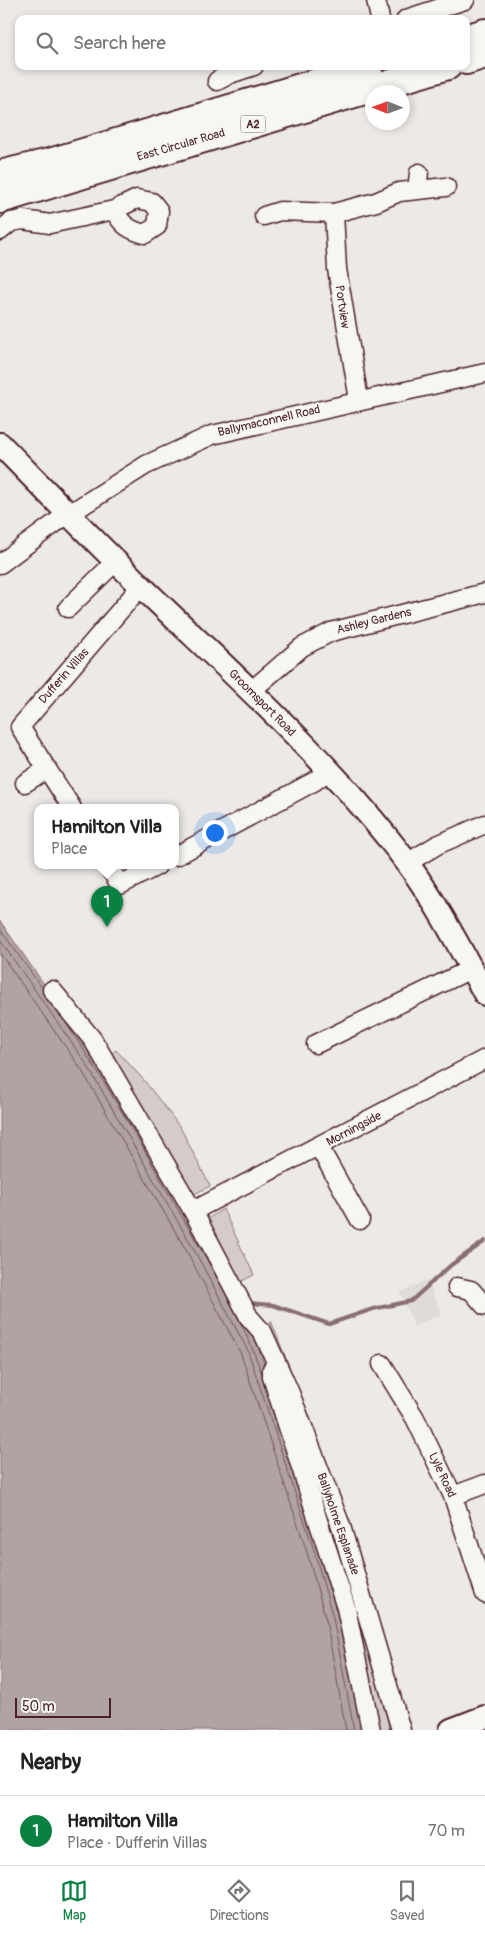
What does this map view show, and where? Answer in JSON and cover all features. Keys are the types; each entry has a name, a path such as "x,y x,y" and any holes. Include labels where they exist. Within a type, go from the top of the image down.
{"highway":[{"path":"470,37 485,32"},
{"path":"470,60 485,56"},
{"name":"East Circular Road","path":"0,174 52,161 357,70"},
{"name":"East Circular Road","path":"0,200 435,70"}],"main road":[{"name":"Groomsport Road","path":"0,444 141,586 252,691 329,770 407,863 432,899 485,994"},
{"path":"450,1730 485,1717"}],"street":[{"path":"376,0 379,15"},
{"path":"418,15 465,0"},
{"path":"217,81 242,70"},
{"path":"274,208 334,213 376,202 418,181 446,187"},
{"path":"0,231 11,222 23,220 50,224 114,210"},
{"name":"Portview","path":"334,213 337,269 359,400"},
{"name":"Ballymaconnell Road","path":"0,564 146,465 212,434 485,373"},
{"path":"68,608 116,561"},
{"name":"Dufferin Villas","path":"69,804 20,727 141,586"},
{"name":"Ashley Gardens","path":"252,691 302,647 331,632 485,593"},
{"path":"25,784 47,769"},
{"path":"179,854 315,781 329,770"},
{"path":"407,863 437,845 485,824"},
{"path":"110,869 120,885 151,869"},
{"path":"316,1044 471,969"},
{"name":"Ballyholme Esplanade","path":"52,990 92,1040 193,1211 290,1393 341,1526 401,1730"},
{"name":"Morningside","path":"193,1211 485,1060"},
{"path":"319,1147 360,1220"},
{"path":"457,1287 471,1290 485,1306"},
{"path":"273,1358 272,1378 346,1608 371,1730"},
{"name":"Lyle Road","path":"382,1364 415,1418 453,1496 485,1594"},
{"path":"453,1496 485,1484"}],"shaded area":[{"path":"116,1050 143,1079 180,1127 210,1186 192,1195 110,1055"},
{"path":"223,1209 254,1275 238,1283 206,1220"},
{"path":"427,1280 442,1314 414,1326 400,1292"},
{"path":"271,1321 295,1381 284,1376 270,1332"},
{"path":"289,1407 339,1534 390,1730 374,1730"}],"water":[{"path":"0,921 96,1059 142,1137 258,1346 325,1546 365,1730 0,1730"}],"waterway":[{"path":"248,1303 273,1305 329,1324 373,1309 411,1301 451,1265 485,1241"}],"place":[{"name":"Hamilton Villa","path":"107,927"}]}
